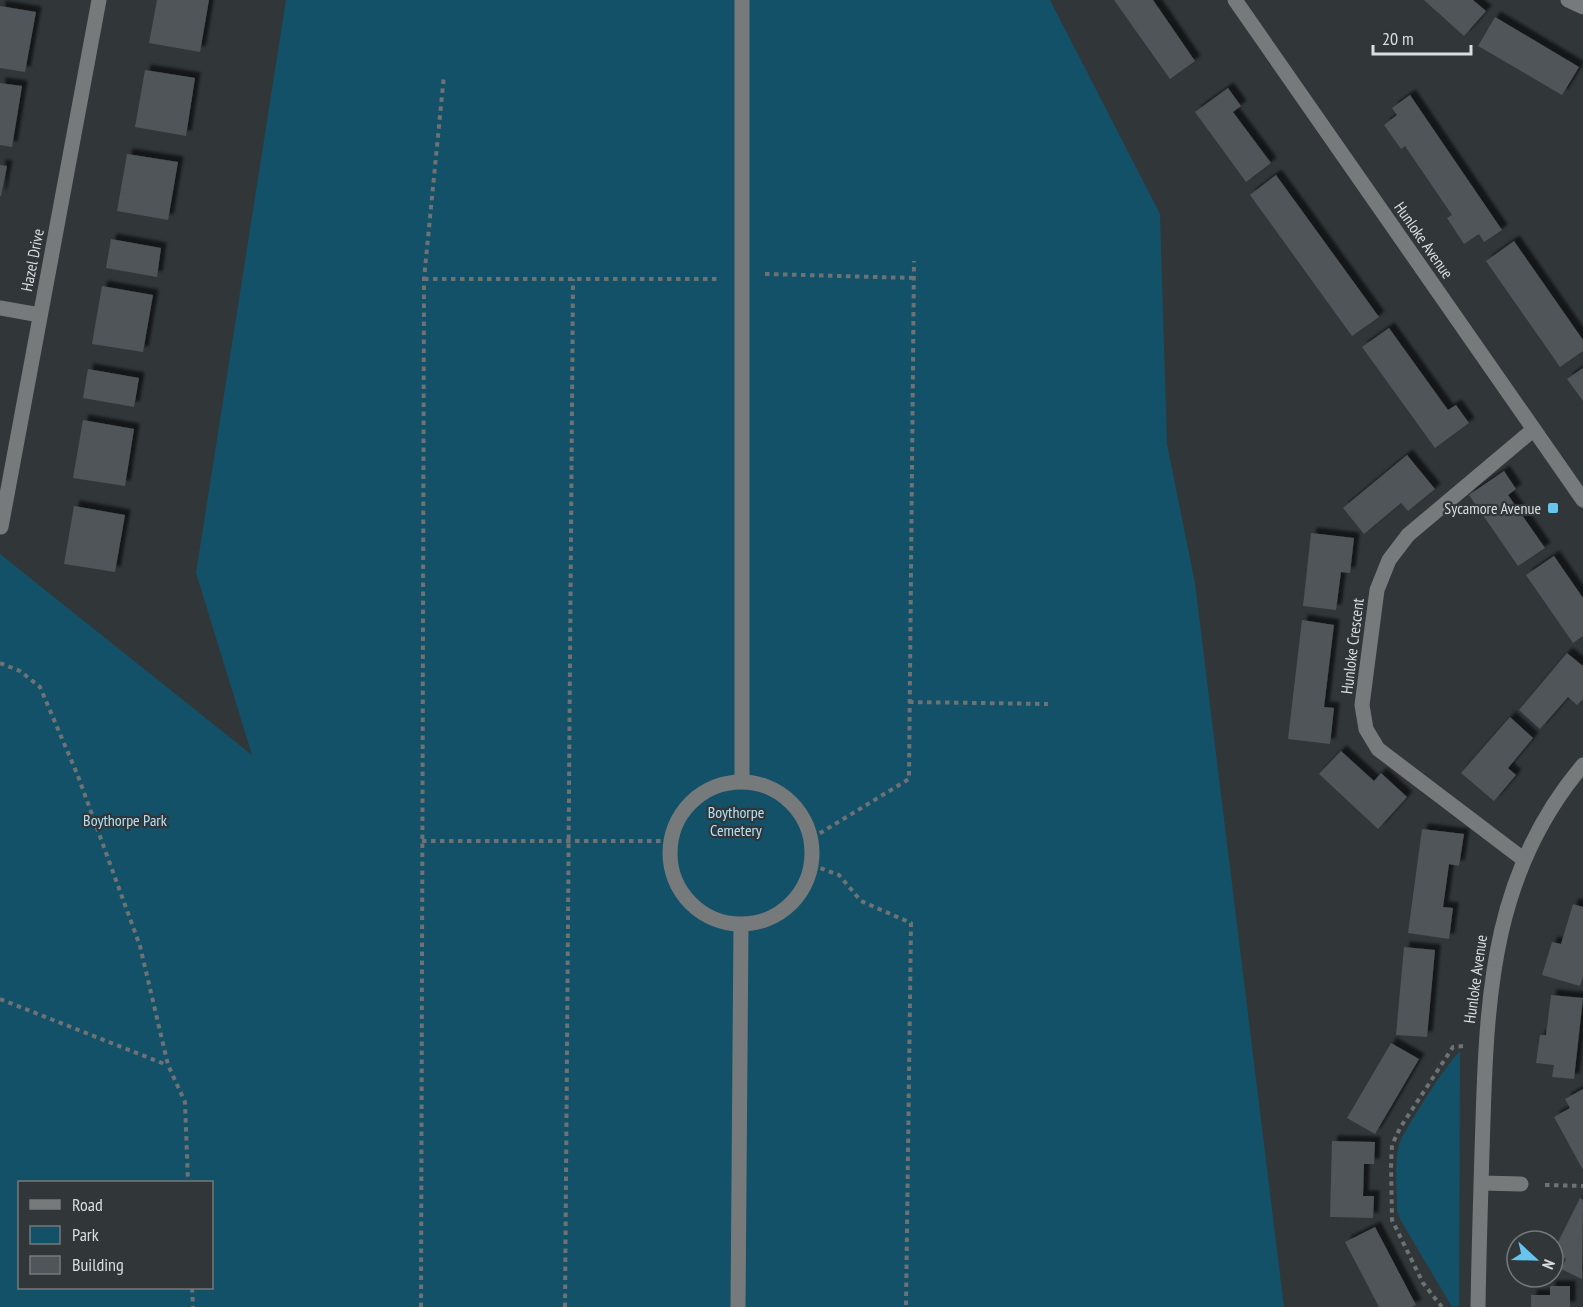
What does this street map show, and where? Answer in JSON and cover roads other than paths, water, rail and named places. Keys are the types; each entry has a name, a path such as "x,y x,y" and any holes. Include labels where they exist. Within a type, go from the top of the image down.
{"street":[{"name":"Hazel Drive","path":"1,527 99,0"},
{"path":"742,0 742,780"},
{"name":"Hunloke Avenue","path":"1235,0 1583,500"},
{"path":"1568,0 1583,7"},
{"path":"0,308 40,315"},
{"name":"Hunloke Crescent","path":"1523,859 1378,749 1366,729 1362,705 1377,590 1389,560 1408,535 1534,429"},
{"name":"Hunloke Avenue","path":"1478,1307 1485,1043 1497,939 1523,859 1549,811 1583,765"},
{"path":"742,780 764,784 786,796 802,815 812,838 812,865 803,889 787,908 765,920 741,925 717,921 695,908 679,889 670,866 670,841 680,816 696,797 718,785 742,780"},
{"path":"738,1307 741,925"},
{"path":"1481,1183 1521,1184"}],"place":[{"name":"Sycamore Avenue","path":"1553,508"}],"park label":[{"name":"Boythorpe Park","path":"125,820"},
{"name":"Boythorpe Cemetery","path":"736,821"}]}
